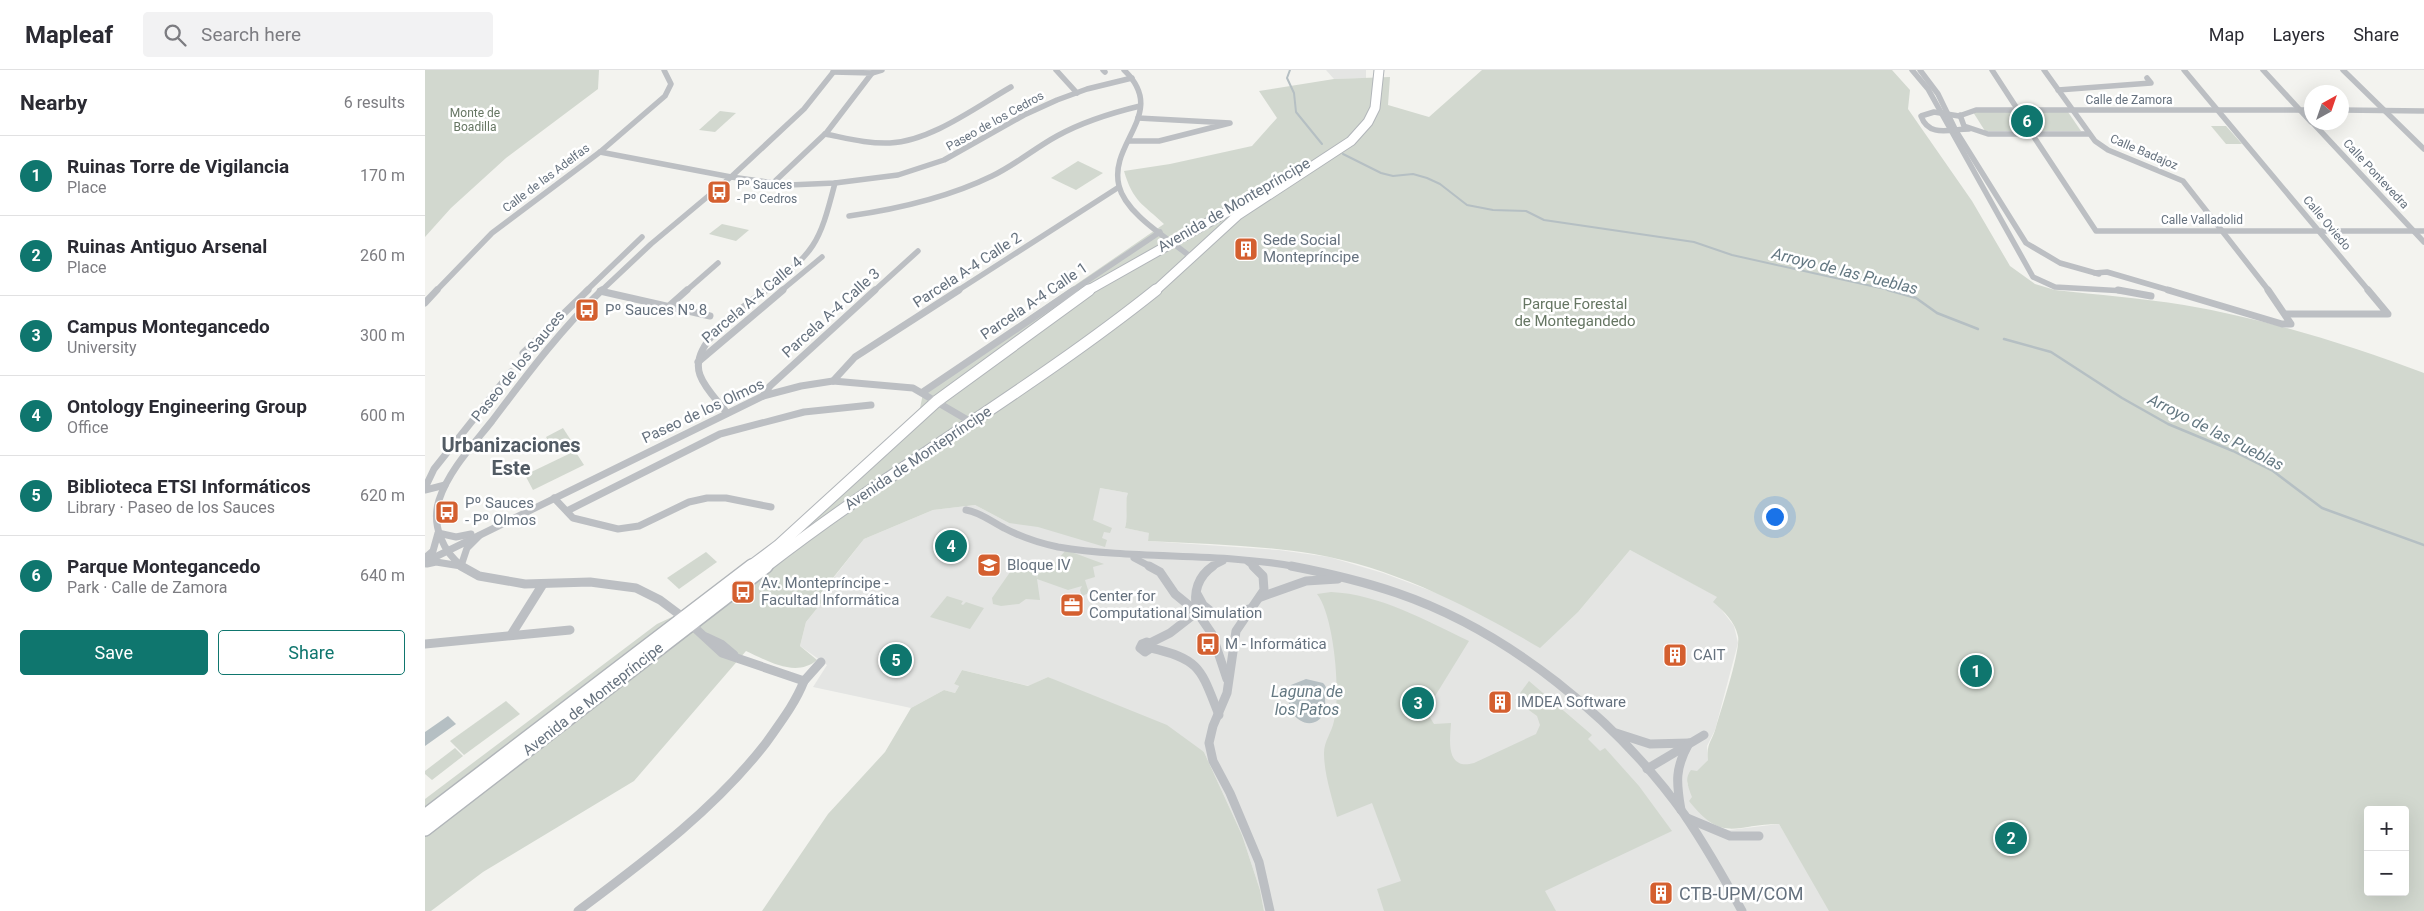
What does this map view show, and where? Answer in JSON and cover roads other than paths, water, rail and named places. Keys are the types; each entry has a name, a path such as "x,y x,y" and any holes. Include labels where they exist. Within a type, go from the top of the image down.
{"street":[{"name":"Calle de las Adelfas","path":"425,303 491,233 600,152 665,96 671,84 664,70"},
{"path":"834,71 872,73 882,70"},
{"path":"1057,70 1077,93"},
{"path":"1125,70 1137,83 1142,96 1138,118 1119,164 1119,187 1135,211 1192,258"},
{"name":"Avenida de Montepríncipe","path":"425,829 688,621 778,546 937,401 1093,287 1243,202 1346,136 1364,116 1369,102 1372,70"},
{"name":"Avenida de Montepríncipe","path":"425,816 688,621 838,513 1149,297 1244,210 1336,151 1359,132 1373,114 1377,103 1379,70"},
{"path":"1912,70 1928,89 1939,112 2018,233 2034,248 2060,263 2095,273 2097,280 2094,288"},
{"path":"1920,70 1938,94 1953,132 2028,270 2040,282 2055,287 2094,288 2151,296"},
{"path":"1992,70 2018,110"},
{"name":"Calle Badajoz","path":"2044,70 2095,142 2108,150 2183,181 2191,189 2286,314 2291,325 2217,305 2200,304 2095,273"},
{"name":"Calle Oviedo","path":"2184,70 2388,314 2286,314"},
{"name":"Calle Pontevedra","path":"2263,70 2304,113"},
{"path":"2343,70 2424,149"},
{"name":"Paseo de los Sauces","path":"804,681 722,652 714,647 688,621 660,600 635,588 591,582 543,584 501,582 479,576 461,566 446,550 438,533 439,500 445,485 464,457 563,332 599,290 731,177 804,109 834,71"},
{"path":"772,184 798,163 825,134 851,105 872,73"},
{"name":"Paseo de los Cedros","path":"600,152 772,184 835,183 898,175 944,160 1024,115 1077,93 1132,78"},
{"path":"2058,90 2151,83 2147,78"},
{"path":"825,134 875,143 917,138 928,134 1011,87"},
{"path":"849,216 917,204 969,186 1007,168 1074,126 1088,120 1140,106"},
{"name":"Calle de Zamora","path":"1947,115 1961,115 1975,110 2301,110"},
{"path":"2349,110 2424,110"},
{"path":"1947,115 1939,112 1926,112 1921,119 1930,129 1953,132 1961,128 1987,134 2088,134"},
{"path":"1961,115 1962,124 1969,129"},
{"path":"1129,141 1159,141 1230,123 1138,118"},
{"name":"Calle Pontevedra","path":"2319,130 2424,242"},
{"name":"Calle Valladolid","path":"2032,134 2096,231 2424,231"},
{"path":"727,413 701,376 698,362 705,345 719,329 787,274 811,251 824,227 835,183"},
{"name":"Parcela A-4 Calle 2","path":"833,381 855,357 1119,187"},
{"name":"Parcela A-4 Calle 1","path":"923,392 1160,232"},
{"path":"523,353 640,239 651,244"},
{"path":"2016,247 2034,248"},
{"name":"Parcela A-4 Calle 3","path":"763,396 770,386 918,251"},
{"name":"Parcela A-4 Calle 4","path":"698,362 822,257"},
{"path":"669,306 718,263"},
{"path":"599,290 710,316"},
{"path":"546,330 563,332"},
{"path":"425,489 434,469 511,372"},
{"name":"Paseo de los Olmos","path":"425,564 446,550 727,413 763,396 801,386 833,381 913,388 923,392 971,422"},
{"path":"567,511 720,434 804,412 855,405 871,405"},
{"path":"425,489 445,485"},
{"path":"554,498 573,518 618,528 639,526 689,502 707,498 726,498 771,507"},
{"path":"966,510 977,512 989,521 1037,542 1129,556 1229,560 1312,569 1363,583 1430,607 1479,632 1545,674 1615,732 1684,815 1717,865 1743,911"},
{"name":"Paseo de los Olmos","path":"438,533 456,538 483,532"},
{"name":"Paseo de los Olmos","path":"425,564 436,562 461,566 467,548 483,532"},
{"path":"425,558 433,551 438,533"},
{"path":"1129,556 1160,572 1175,594 1197,612 1212,634 1229,685"},
{"path":"1197,612 1194,602 1200,577 1221,562 1229,560"},
{"path":"1247,562 1259,570 1265,583 1261,597 1251,608 1236,631 1229,685 1219,715 1209,736 1210,751 1250,838 1266,886 1270,911"},
{"path":"1261,597 1306,581 1333,579 1363,583"},
{"path":"511,635 543,584"},
{"path":"1197,592 1199,601 1215,613"},
{"path":"1219,715 1207,681 1200,670 1179,654 1151,646 1197,612 1233,615 1251,608"},
{"path":"425,644 570,630"},
{"path":"578,911 673,839 736,779 760,751 793,706 804,681 821,662"},
{"path":"1615,732 1650,744 1689,744"},
{"path":"1647,769 1704,735"},
{"path":"1689,744 1679,760 1675,776 1684,815 1712,830 1735,838 1759,836"}],"water":[{"name":"Laguna de los Patos","path":"1306,679 1323,683 1326,688 1324,713 1319,720 1313,723 1299,720 1293,714 1290,706 1291,685"},
{"path":"448,716 456,724 425,746 425,732"}],"waterway":[{"name":"Arroyo de las Pueblas","path":"1290,70 1287,78 1294,93 1296,112 1322,144"},
{"name":"Arroyo de las Pueblas","path":"1343,154 1381,173 1393,176 1413,174 1427,178 1440,184 1467,205 1493,210 1526,211 1544,220 1694,242 1732,255 1894,291"},
{"name":"Arroyo de las Pueblas","path":"1888,290 1916,298 1937,313 1978,329"},
{"name":"Arroyo de las Pueblas","path":"2004,339 2051,352 2122,398 2168,424 2233,451 2273,471 2322,508 2424,545"}],"place":[{"name":"Parque Montegancedo","path":"2027,121"},
{"name":"Pº Sauces - Pº Cedros","path":"719,192"},
{"name":"Sede Social Montepríncipe","path":"1246,249"},
{"name":"Pº Sauces Nº 8","path":"587,310"},
{"name":"Pº Sauces - Pº Olmos","path":"447,512"},
{"name":"Ontology Engineering Group","path":"951,546"},
{"name":"Bloque IV","path":"989,565"},
{"name":"Av. Montepríncipe - Facultad Informática","path":"743,592"},
{"name":"Center for Computational Simulation","path":"1072,605"},
{"name":"M - Informática","path":"1208,644"},
{"name":"CAIT","path":"1675,655"},
{"name":"Biblioteca ETSI Informáticos","path":"896,660"},
{"name":"Ruinas Torre de Vigilancia","path":"1976,671"},
{"name":"IMDEA Software","path":"1500,702"},
{"name":"Campus Montegancedo","path":"1418,703"},
{"name":"Ruinas Antiguo Arsenal","path":"2011,838"},
{"name":"CTB-UPM/COM","path":"1661,893"}],"district":[{"name":"Urbanizaciones Este","path":"511,456"}],"park label":[{"name":"Monte de Boadilla","path":"475,120"},
{"name":"Parque Forestal de Montegandedo","path":"1575,312"}]}
